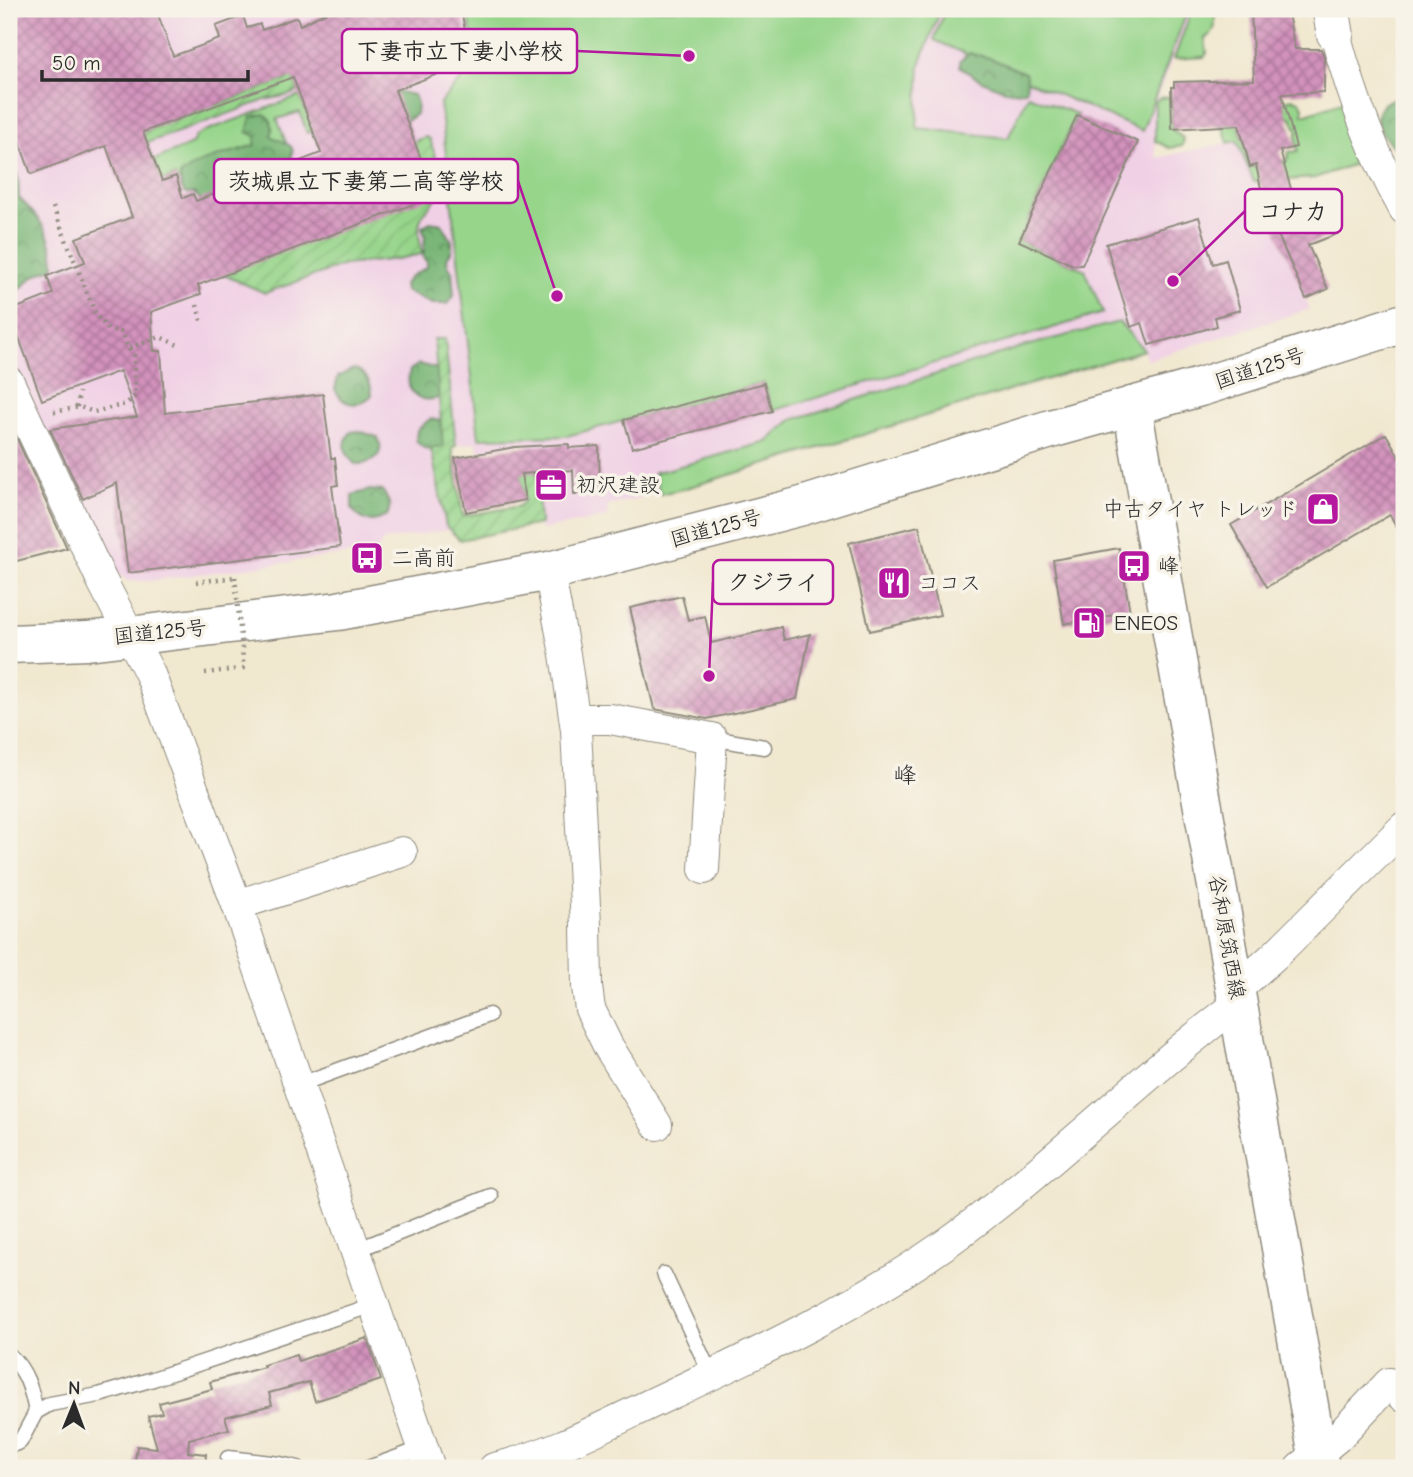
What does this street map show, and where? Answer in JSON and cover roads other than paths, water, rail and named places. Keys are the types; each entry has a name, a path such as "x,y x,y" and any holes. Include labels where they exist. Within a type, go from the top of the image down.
{"main road":[{"name":"国道125号","path":"9,644 130,636 338,611 549,571 802,506 1404,323"},
{"name":"谷和原筑西線","path":"1132,406 1238,996 1312,1464"}],"street":[{"path":"1333,21 1349,81 1368,133 1404,209"},
{"path":"9,382 102,581 150,674 237,905 426,1458"},
{"path":"549,571 575,719 590,1009 608,1046 657,1125"},
{"path":"575,719 610,719 712,738 704,869"},
{"path":"494,1468 524,1465 711,1375 858,1298 945,1244 1043,1168 1238,996 1274,956 1404,827"},
{"path":"237,905 402,852"},
{"path":"1312,1464 1389,1382 1404,1396"}],"lane":[{"path":"712,738 764,747"},
{"path":"298,1085 489,1015"},
{"path":"354,1251 491,1196"},
{"path":"664,1275 711,1375"},
{"path":"9,1446 20,1442 36,1412 50,1404 99,1395 142,1382 373,1305"},
{"path":"9,1355 19,1364 33,1396 36,1412"},
{"path":"229,1458 298,1468"},
{"path":"368,1468 426,1458"}],"place":[{"name":"下妻市立下妻小学校","path":"689,56"},
{"name":"コナカ","path":"1173,281"},
{"name":"茨城県立下妻第二高等学校","path":"557,296"},
{"name":"初沢建設","path":"551,485"},
{"name":"中古タイヤ トレッド","path":"1323,509"},
{"name":"二高前","path":"367,558"},
{"name":"峰","path":"1134,566"},
{"name":"ココス","path":"894,583"},
{"name":"ENEOS","path":"1089,623"},
{"name":"クジライ","path":"709,676"}],"district":[{"name":"峰","path":"905,775"}]}
